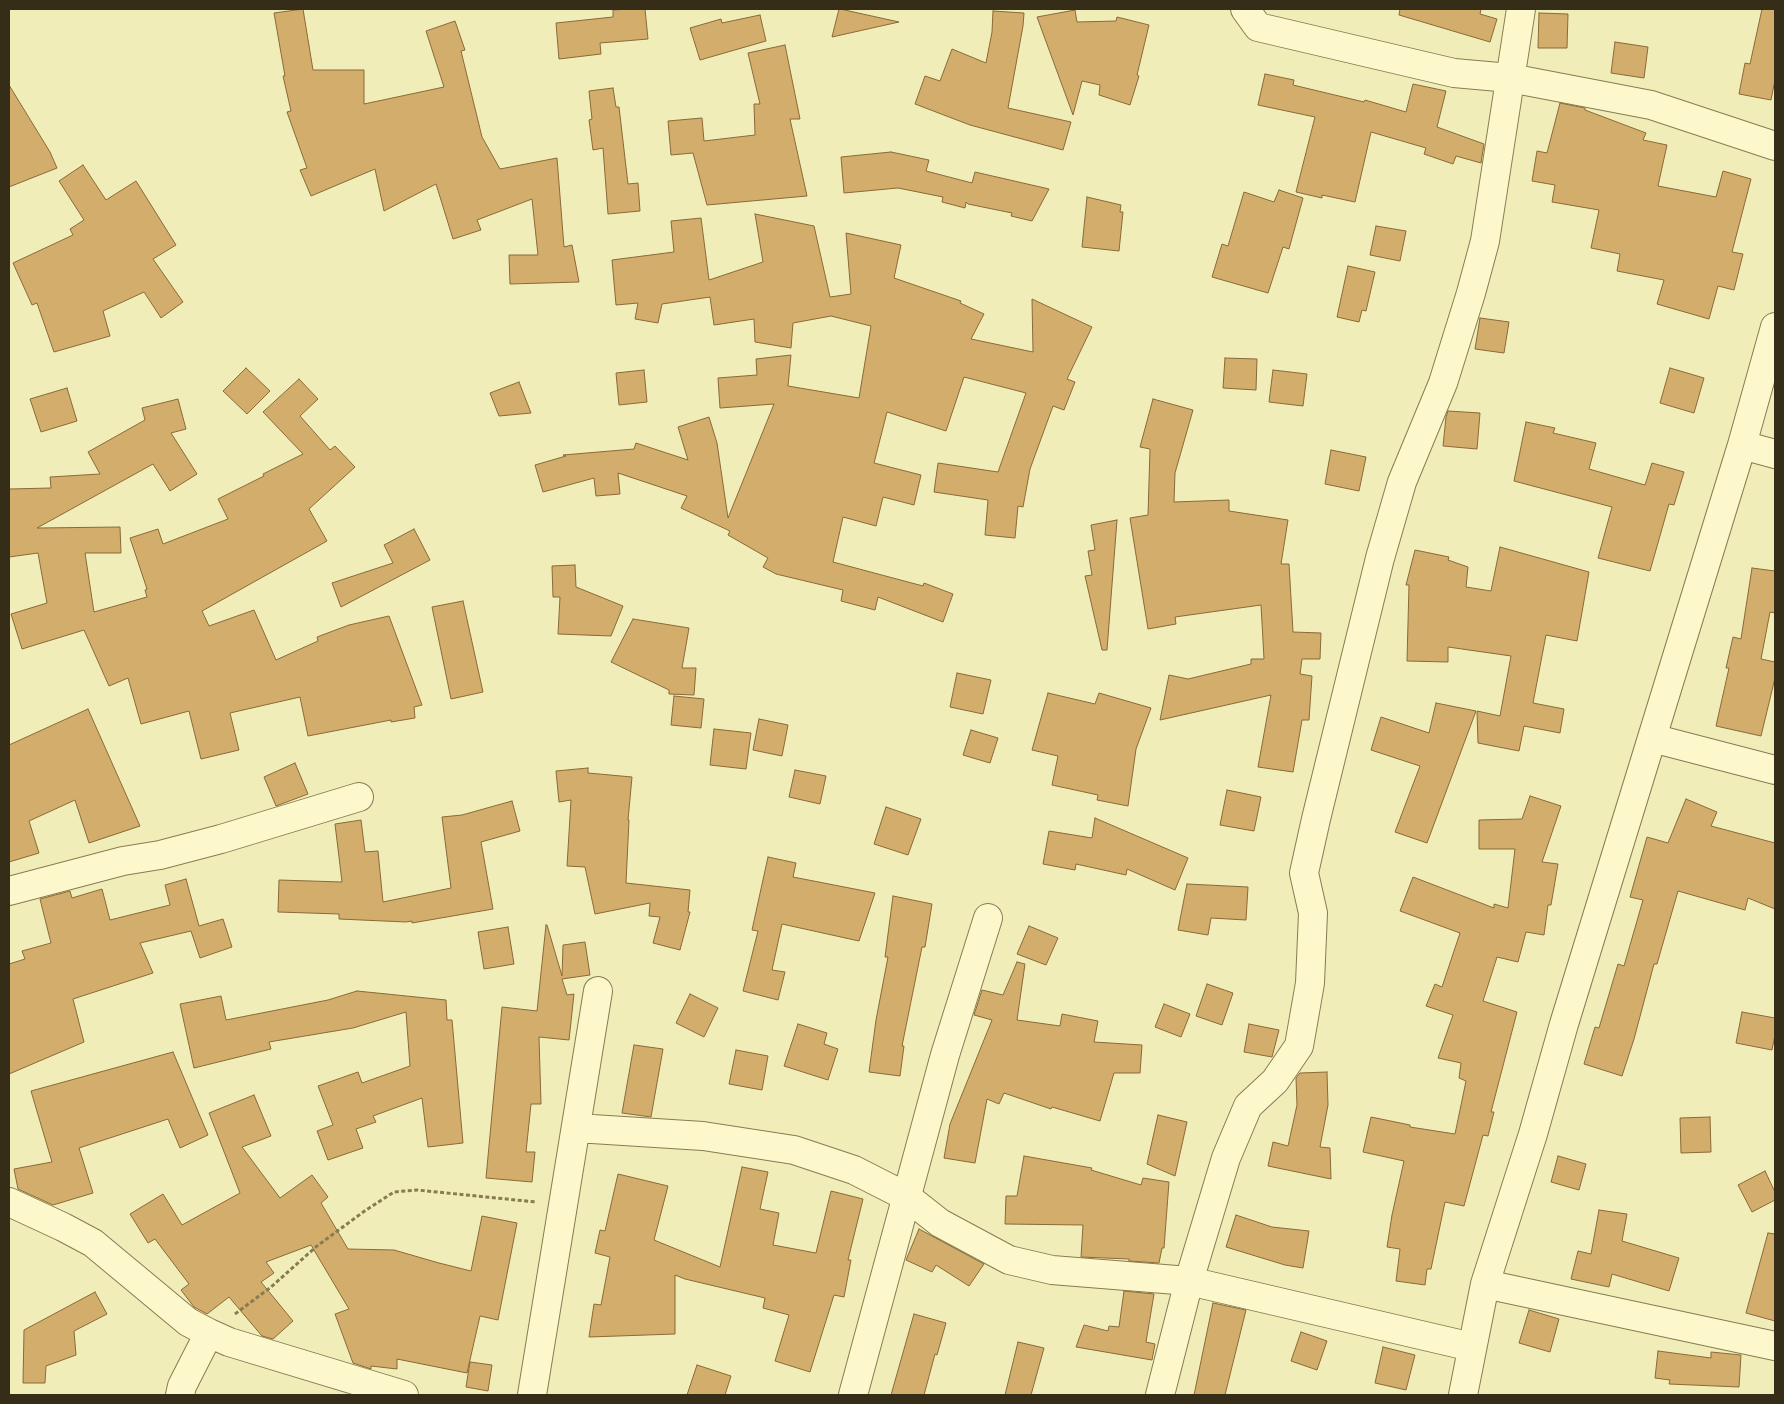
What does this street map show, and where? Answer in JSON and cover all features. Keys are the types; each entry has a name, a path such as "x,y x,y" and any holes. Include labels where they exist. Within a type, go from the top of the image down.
{"street":[{"path":"1245,9 1258,27 1454,73 1510,78 1651,105 1775,146"},
{"path":"1160,1395 1189,1282 1226,1158 1248,1106 1275,1082 1299,1046 1310,983 1313,913 1304,873 1380,558 1402,482 1442,383 1480,258 1520,9"},
{"path":"1463,1395 1485,1284 1533,1134 1564,1024 1742,445 1775,327"},
{"path":"1742,445 1775,454"},
{"path":"1652,738 1775,770"},
{"path":"9,891 123,861 160,855 221,839 359,797"},
{"path":"853,1395 945,1055 988,918"},
{"path":"532,1395 598,991"},
{"path":"576,1128 703,1136 794,1150 854,1170 906,1197 940,1223 1009,1260 1052,1270 1189,1282 1472,1347"},
{"path":"9,1202 93,1243 188,1322 209,1333 229,1342 404,1395"},
{"path":"1485,1284 1775,1346"},
{"path":"180,1395 182,1386 209,1333"}],"path":[{"path":"209,1333 271,1288 317,1246 394,1192 417,1190 564,1206"}],"building":[{"path":"303,9 313,70 364,70 364,104 444,87 426,31 455,21 465,50 461,51 482,137 500,169 557,158 564,247 572,245 579,282 510,284 509,255 538,255 532,199 477,220 481,230 453,239 436,184 384,211 375,169 311,196 300,170 307,168 287,112 291,111 283,76 285,76 274,13"},
{"path":"645,9 648,39 600,43 601,54 559,59 556,23 613,17 613,10"},
{"path":"840,9 899,22 832,37"},
{"path":"1400,9 1481,9 1480,14 1497,19 1490,42 1399,15"},
{"path":"1762,9 1775,9 1775,80 1771,100 1739,94 1745,63 1750,64"},
{"path":"1075,10 1077,22 1116,21 1117,17 1149,25 1137,75 1139,76 1130,105 1099,95 1100,85 1082,81 1073,115 1037,17"},
{"path":"993,11 1024,13 1008,108 1071,122 1063,150 970,125 915,104 925,76 940,81 952,49 986,63 992,32"},
{"path":"1539,13 1568,14 1567,48 1538,48"},
{"path":"760,15 766,41 700,60 690,28 721,19 722,23"},
{"path":"1615,42 1648,47 1644,78 1611,73"},
{"path":"785,45 800,119 790,119 807,196 707,205 693,153 671,155 668,121 702,118 704,141 755,135 754,104 760,104 748,53"},
{"path":"1265,74 1294,80 1293,85 1364,102 1365,100 1406,112 1413,84 1446,91 1437,127 1484,144 1481,163 1456,156 1453,164 1424,154 1426,148 1371,132 1355,202 1322,195 1322,198 1296,192 1315,117 1258,105"},
{"path":"9,85 50,152 57,168 9,187"},
{"path":"613,88 616,107 619,107 628,184 638,183 640,211 608,214 603,148 593,150 589,120 592,119 589,91"},
{"path":"1560,103 1585,108 1585,110 1646,133 1643,140 1667,145 1658,186 1716,197 1723,171 1751,179 1732,252 1743,254 1734,290 1718,286 1709,319 1657,304 1664,280 1617,271 1620,254 1591,248 1599,210 1552,202 1555,185 1532,181 1537,151 1547,153"},
{"path":"891,152 929,160 926,171 972,183 975,172 1049,189 1032,221 1011,216 1012,213 966,202 965,208 942,202 943,197 898,188 844,193 841,157"},
{"path":"83,165 106,200 136,181 176,245 153,259 183,302 161,318 144,292 103,311 110,336 54,352 37,303 32,305 13,263 73,235 70,229 84,220 59,181"},
{"path":"1279,190 1303,198 1289,249 1283,247 1268,293 1212,277 1222,244 1228,246 1244,192 1274,202"},
{"path":"1087,197 1121,205 1120,212 1123,212 1119,251 1082,247"},
{"path":"755,214 814,226 830,297 851,294 846,233 901,245 894,278 961,301 960,303 984,314 971,339 1033,352 1032,299 1092,327 1067,379 1075,382 1064,410 1053,406 1030,469 1023,507 1018,506 1015,538 985,535 988,500 934,492 938,463 998,472 1026,393 964,377 946,431 887,412 874,463 921,475 914,505 883,497 876,526 843,517 833,562 923,586 924,583 953,594 943,622 878,597 875,610 841,601 843,590 776,574 763,567 768,558 728,535 730,531 681,508 687,496 618,473 620,494 596,496 594,478 543,492 535,465 566,456 563,455 634,449 636,443 688,460 678,427 709,417 717,443 728,518 774,404 720,408 718,378 757,375 756,359 791,355 788,386 859,398 871,326 831,316 793,323 791,348 755,342 754,319 714,325 710,297 662,304 658,323 635,319 638,303 616,305 612,260 674,252 671,221 701,218 709,280 763,262"},
{"path":"1376,226 1406,231 1400,261 1370,255"},
{"path":"1348,266 1375,272 1366,311 1362,310 1359,322 1337,317"},
{"path":"1480,318 1509,322 1504,353 1475,349"},
{"path":"1225,358 1257,359 1256,390 1223,388"},
{"path":"246,368 270,391 247,414 223,391"},
{"path":"1670,368 1704,378 1694,413 1660,403"},
{"path":"644,370 647,402 619,405 616,373"},
{"path":"1273,370 1307,374 1303,406 1269,402"},
{"path":"299,379 318,399 300,416 330,450 335,446 355,467 309,509 327,541 202,611 209,626 254,610 276,660 318,641 317,637 349,625 389,616 422,705 414,707 415,718 391,722 391,720 308,736 300,697 230,713 239,750 201,759 189,711 141,724 128,678 109,686 84,630 22,649 11,614 47,603 38,553 9,557 9,489 51,488 50,477 100,474 88,452 145,420 142,408 178,399 186,429 171,433 197,474 170,491 153,464 37,528 120,527 121,553 85,553 94,612 147,597 145,590 147,589 130,538 158,529 163,544 228,519 218,499 303,454 263,412"},
{"path":"519,382 531,413 499,416 490,393"},
{"path":"67,388 77,421 41,432 30,399"},
{"path":"1153,399 1193,410 1175,473 1174,502 1229,500 1229,511 1288,520 1281,564 1289,564 1293,632 1321,633 1320,659 1302,659 1300,674 1312,676 1309,720 1302,720 1293,772 1258,767 1271,695 1160,720 1169,675 1188,679 1251,664 1251,659 1264,659 1261,605 1175,617 1176,624 1148,629 1130,518 1148,515 1150,449 1140,447"},
{"path":"1448,411 1480,413 1477,449 1443,446"},
{"path":"1526,422 1555,428 1553,433 1596,443 1589,469 1645,485 1652,463 1684,472 1674,505 1669,504 1650,571 1598,558 1612,507 1514,481"},
{"path":"1331,450 1366,457 1359,491 1325,484"},
{"path":"1117,520 1107,650 1102,650 1085,576 1092,575 1088,551 1095,550 1091,525"},
{"path":"414,529 430,560 341,607 332,583 393,563 384,545"},
{"path":"1500,547 1589,572 1577,641 1546,635 1533,703 1564,709 1560,733 1524,726 1519,751 1478,743 1477,711 1500,716 1511,656 1448,647 1448,662 1407,661 1409,585 1406,585 1415,550 1449,557 1448,560 1468,567 1466,587 1491,591"},
{"path":"575,565 576,587 623,606 611,636 558,634 560,597 553,597 552,566"},
{"path":"1752,568 1775,571 1775,613 1770,612 1761,659 1775,662 1775,678 1761,736 1716,726 1729,668 1726,668 1733,637 1741,639"},
{"path":"463,601 483,692 451,699 432,607"},
{"path":"633,619 689,628 682,668 696,668 694,695 669,694 669,690 611,662"},
{"path":"957,673 991,680 983,714 950,707"},
{"path":"1048,693 1095,704 1099,693 1151,708 1136,749 1128,806 1097,800 1098,795 1052,785 1058,756 1032,750"},
{"path":"674,696 704,699 701,728 671,725"},
{"path":"1436,703 1476,711 1427,843 1395,832 1420,766 1371,750 1381,717 1429,733"},
{"path":"88,709 140,826 89,843 75,800 29,821 39,853 9,862 9,745"},
{"path":"759,719 788,725 782,756 753,750"},
{"path":"714,729 751,733 746,769 710,765"},
{"path":"971,730 998,738 990,763 963,755"},
{"path":"295,763 308,794 276,806 264,777"},
{"path":"588,768 588,773 632,777 628,820 626,883 690,890 688,912 690,912 680,950 653,943 660,917 649,916 650,903 595,914 585,867 567,866 571,800 559,802 556,771"},
{"path":"795,770 826,776 820,804 789,797"},
{"path":"1227,790 1261,797 1254,831 1220,825"},
{"path":"1530,796 1561,806 1542,862 1558,864 1551,905 1548,905 1544,935 1526,932 1518,962 1497,957 1483,1001 1517,1012 1491,1112 1494,1112 1488,1136 1483,1135 1464,1206 1445,1202 1431,1269 1427,1269 1425,1285 1396,1281 1400,1249 1387,1247 1404,1161 1363,1152 1371,1117 1410,1125 1410,1127 1455,1134 1466,1081 1459,1078 1461,1063 1438,1058 1453,1015 1426,1006 1435,984 1442,987 1460,933 1400,911 1413,877 1494,908 1494,904 1508,908 1515,849 1479,849 1479,820 1522,819"},
{"path":"1686,799 1717,812 1711,826 1775,843 1775,909 1748,898 1745,910 1678,891 1657,964 1654,964 1622,1076 1584,1064 1595,1027 1599,1028 1618,964 1624,966 1643,900 1630,897 1647,837 1668,843"},
{"path":"512,801 520,831 481,842 493,909 412,923 412,921 339,919 339,914 278,912 279,880 342,882 335,824 361,820 365,852 378,851 383,902 451,888 442,817 462,815"},
{"path":"886,807 921,819 908,855 874,844"},
{"path":"1095,818 1188,858 1175,890 1127,869 1126,875 1076,864 1075,870 1043,864 1049,831 1092,838"},
{"path":"768,857 796,863 793,877 875,893 859,941 782,924 772,970 785,972 778,1000 743,991 758,931 752,930"},
{"path":"186,879 199,926 223,919 232,947 200,958 191,931 140,943 153,973 73,999 84,1042 9,1074 9,964 25,959 22,951 51,943 40,899 70,891 72,898 102,889 110,920 170,905 165,885"},
{"path":"1187,884 1248,887 1246,920 1211,918 1208,935 1178,930"},
{"path":"893,896 932,904 925,947 922,947 902,1046 904,1046 900,1076 869,1072 876,1020 888,957 885,957"},
{"path":"546,925 562,976 563,945 585,942 590,975 562,979 567,995 574,994 569,1040 539,1037 541,1104 531,1104 526,1152 535,1152 532,1182 486,1178 502,1007 537,1011"},
{"path":"1029,926 1058,938 1046,965 1017,954"},
{"path":"508,927 514,964 484,969 478,932"},
{"path":"1017,962 1025,964 1017,1020 1060,1026 1062,1014 1098,1021 1094,1042 1142,1045 1140,1073 1114,1073 1100,1121 1052,1107 1051,1109 1004,1093 999,1104 987,1099 975,1163 944,1158 950,1124 992,1020 974,1015 982,990 1003,995"},
{"path":"1207,984 1233,993 1222,1025 1196,1016"},
{"path":"357,991 446,1000 447,1020 452,1020 463,1143 428,1147 422,1098 373,1116 376,1122 356,1129 363,1148 328,1160 317,1131 333,1125 318,1086 358,1072 362,1083 410,1066 406,1012 353,1028 269,1042 271,1049 194,1068 180,1004 221,996 226,1020 328,1000"},
{"path":"690,994 718,1008 704,1037 676,1023"},
{"path":"1164,1004 1190,1014 1181,1037 1155,1027"},
{"path":"1742,1012 1775,1018 1775,1035 1772,1050 1736,1043"},
{"path":"798,1024 827,1033 824,1044 838,1049 828,1080 784,1066"},
{"path":"1249,1024 1279,1030 1272,1057 1244,1052"},
{"path":"634,1045 663,1049 651,1117 622,1113"},
{"path":"736,1050 768,1056 762,1090 729,1084"},
{"path":"173,1052 208,1135 180,1148 168,1119 79,1148 93,1193 53,1205 18,1189 14,1169 52,1162 31,1091"},
{"path":"1327,1072 1328,1105 1320,1147 1330,1148 1331,1179 1268,1166 1273,1142 1288,1146 1297,1105 1296,1078 1300,1073"},
{"path":"254,1095 271,1136 242,1147 280,1198 312,1175 328,1197 321,1203 348,1249 394,1250 471,1271 482,1216 517,1223 498,1320 480,1316 467,1373 397,1359 397,1369 371,1366 371,1369 353,1363 335,1314 349,1309 311,1245 266,1262 274,1273 261,1282 293,1321 273,1339 262,1336 229,1297 207,1314 194,1307 181,1290 189,1284 155,1239 148,1243 130,1214 163,1194 182,1225 240,1193 209,1113"},
{"path":"1158,1115 1187,1122 1175,1176 1147,1164"},
{"path":"1710,1117 1711,1152 1681,1153 1680,1118"},
{"path":"1024,1156 1092,1168 1091,1170 1141,1185 1143,1178 1169,1182 1164,1248 1162,1248 1159,1263 1129,1261 1129,1259 1081,1257 1083,1225 1005,1224 1006,1196 1017,1196"},
{"path":"1558,1156 1586,1164 1579,1190 1551,1182"},
{"path":"742,1167 768,1172 760,1209 779,1213 773,1245 816,1253 831,1191 863,1199 848,1260 851,1260 844,1297 834,1295 810,1372 775,1361 789,1315 763,1308 765,1298 675,1275 675,1334 589,1337 594,1304 601,1305 610,1257 595,1253 600,1230 605,1231 618,1174 668,1186 654,1240 720,1267"},
{"path":"1765,1171 1775,1192 1775,1200 1752,1212 1738,1185"},
{"path":"1599,1210 1627,1214 1622,1241 1679,1258 1669,1291 1612,1274 1609,1287 1571,1279 1578,1251 1591,1254"},
{"path":"1236,1215 1272,1227 1309,1231 1303,1268 1285,1265 1226,1247"},
{"path":"919,1229 984,1264 969,1286 936,1265 932,1272 906,1260"},
{"path":"1768,1233 1775,1234 1775,1321 1746,1313"},
{"path":"1124,1291 1154,1294 1146,1342 1155,1344 1152,1360 1076,1347 1084,1325 1108,1331 1109,1326 1119,1327"},
{"path":"95,1292 107,1314 74,1331 76,1355 46,1366 45,1383 23,1383 24,1330"},
{"path":"1213,1303 1246,1310 1225,1395 1194,1395"},
{"path":"1529,1310 1559,1319 1550,1352 1519,1343"},
{"path":"914,1314 946,1323 937,1355 935,1354 924,1395 891,1395"},
{"path":"1301,1332 1327,1341 1317,1370 1291,1361"},
{"path":"1018,1342 1044,1348 1031,1395 1005,1395"},
{"path":"1383,1347 1415,1355 1406,1390 1375,1383"},
{"path":"1658,1351 1711,1358 1711,1352 1741,1355 1739,1387 1669,1384 1670,1380 1655,1378"},
{"path":"470,1362 492,1365 488,1391 466,1387"},
{"path":"697,1365 731,1376 725,1395 687,1395"}]}
